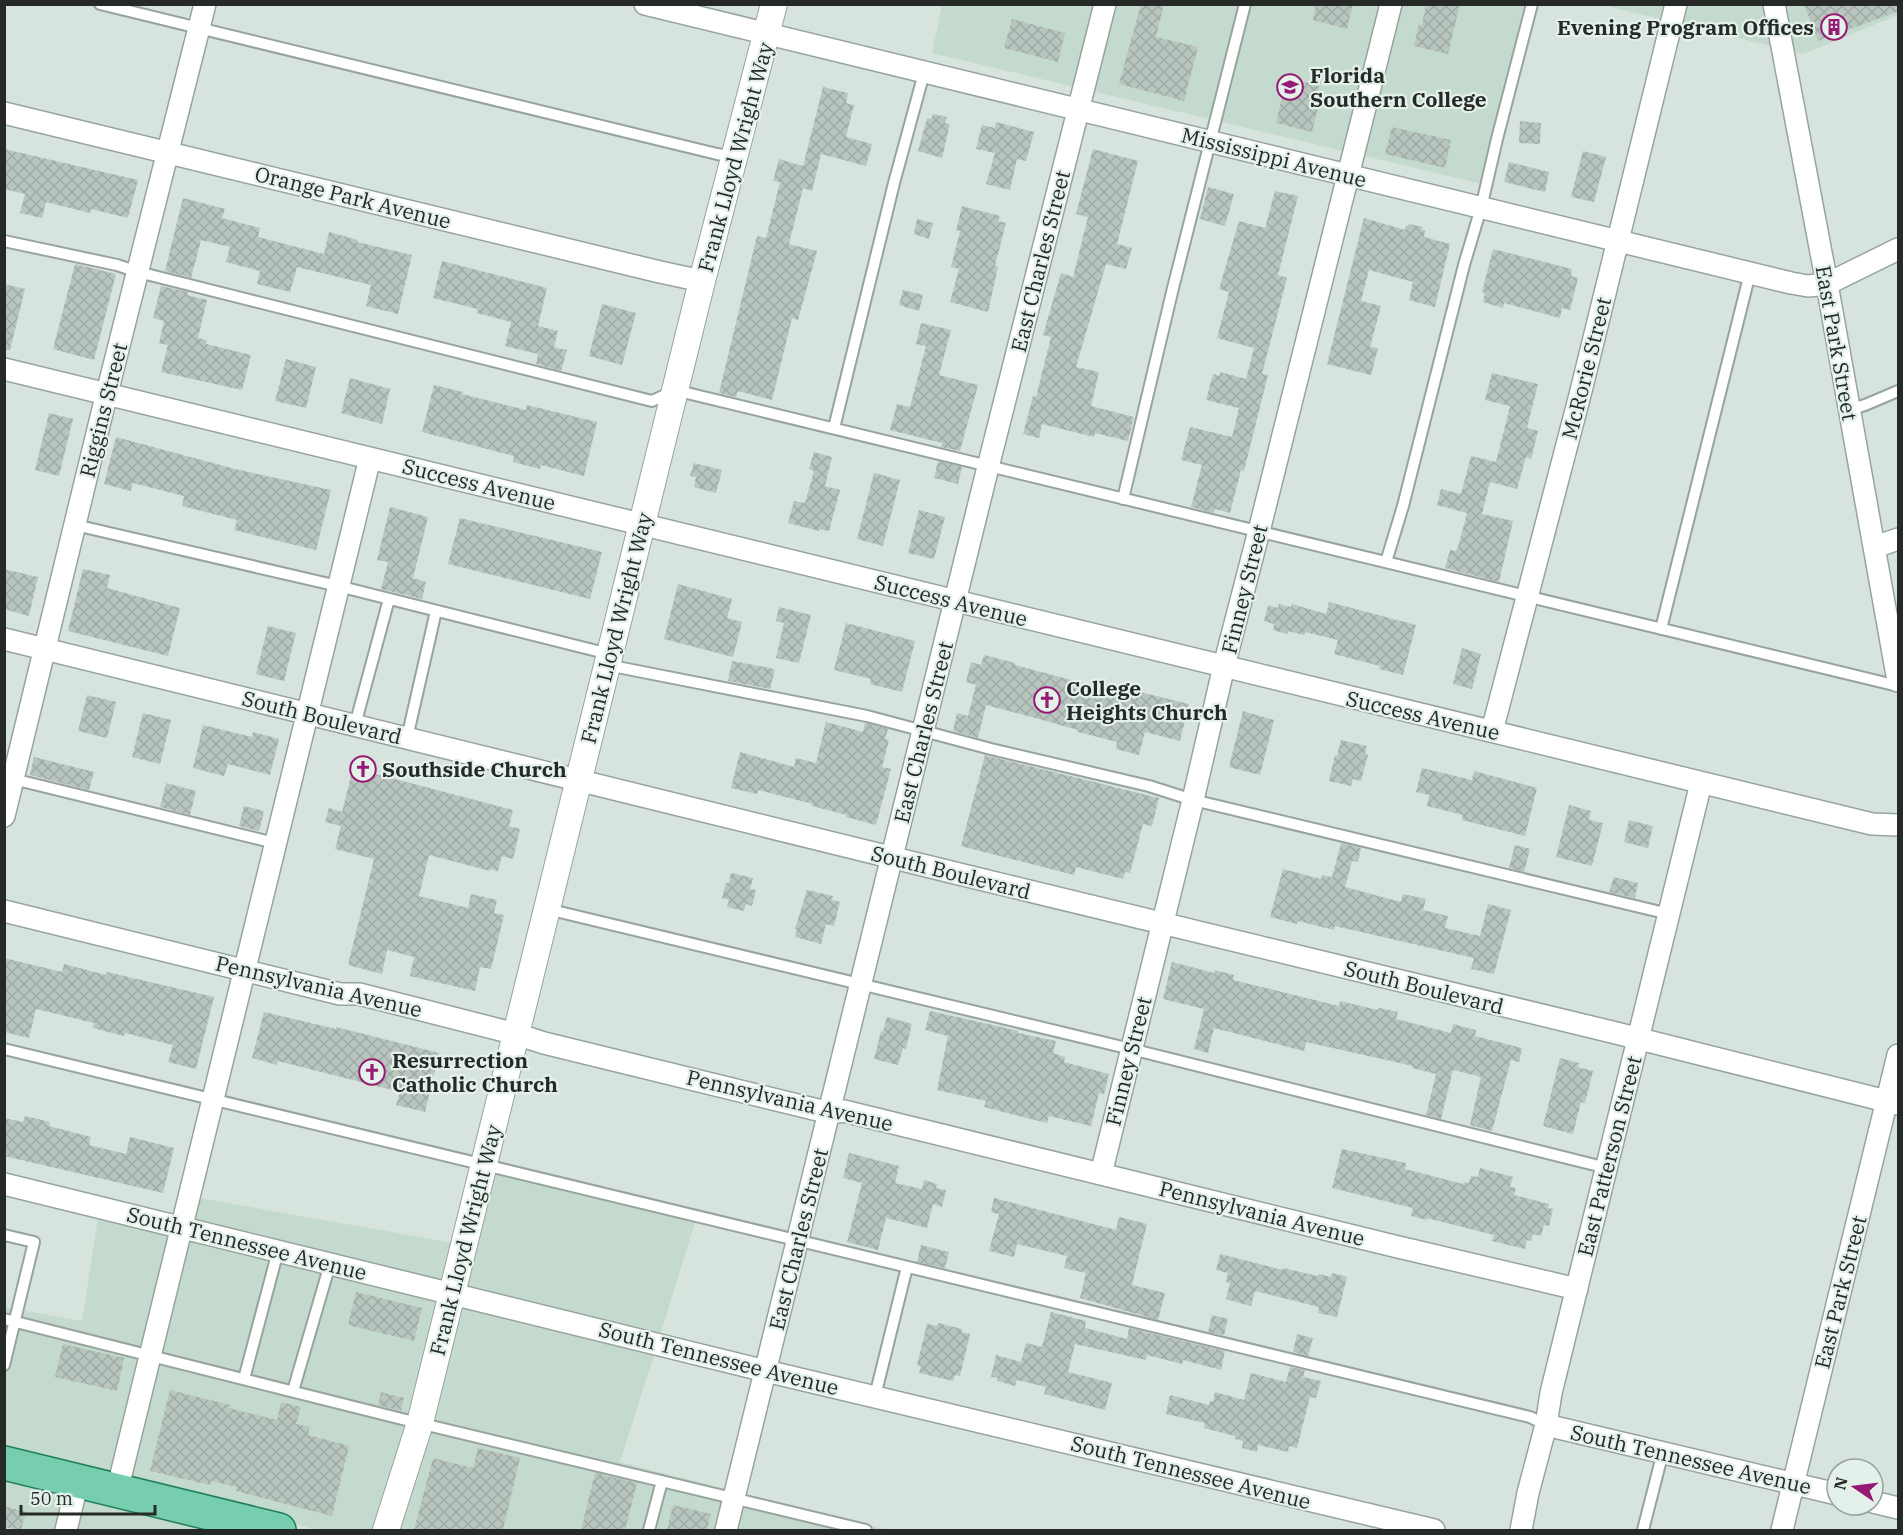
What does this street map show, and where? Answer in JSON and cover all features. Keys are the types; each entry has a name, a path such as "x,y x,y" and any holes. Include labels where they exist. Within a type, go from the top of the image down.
{"main road":[{"path":"4,1463 216,1519 279,1530"}],"street":[{"name":"Riggins Street","path":"4,816 205,4"},
{"name":"Mississippi Avenue","path":"645,4 1618,242 1808,286 1827,284 1899,249"},
{"name":"Frank Lloyd Wright Way","path":"386,1530 420,1422 702,281 774,4"},
{"name":"East Charles Street","path":"726,1530 823,1132 830,1113 893,858 922,730 1105,4"},
{"name":"Finney Street","path":"1101,1174 1224,666 1391,4"},
{"name":"McRorie Street","path":"1492,731 1618,242 1676,4"},
{"name":"East Park Street","path":"1774,4 1899,683"},
{"name":"Orange Park Avenue","path":"4,113 702,281"},
{"name":"Success Avenue","path":"4,369 1701,783 1872,824 1899,825"},
{"path":"117,1491 370,458"},
{"path":"1875,547 1899,539"},
{"name":"South Boulevard","path":"4,639 1892,1102"},
{"name":"East Patterson Street","path":"1521,1530 1546,1425 1551,1392 1701,783"},
{"name":"Pennsylvania Avenue","path":"4,911 340,994 359,994 830,1113 844,1111 1576,1289"},
{"name":"East Park Street","path":"1782,1530 1892,1102 1899,1055"},
{"name":"South Tennessee Avenue","path":"4,1184 766,1371 1434,1530"},
{"name":"South Tennessee Avenue","path":"1546,1425 1825,1491"},
{"path":"66,1530 78,1481"}],"lane":[{"path":"100,4 735,157"},
{"path":"1123,499 1173,288 1245,4"},
{"path":"1386,562 1406,495 1532,4"},
{"path":"834,428 894,183 924,73"},
{"path":"4,241 117,265 652,401 676,390 1527,597 1899,683"},
{"path":"1661,629 1750,273"},
{"path":"1849,410 1899,391"},
{"path":"75,525 389,598 608,660 867,716 991,749 1149,786 1193,800 1669,914"},
{"path":"355,725 389,598"},
{"path":"406,738 436,611"},
{"path":"14,779 275,843"},
{"path":"547,909 1131,1049 1607,1168"},
{"path":"4,1049 1530,1417 1546,1425"},
{"path":"4,1235 34,1242 10,1320 4,1365"},
{"path":"244,1379 278,1251"},
{"path":"293,1391 330,1264"},
{"path":"875,1396 907,1267"},
{"path":"10,1320 866,1530"},
{"path":"1643,1530 1663,1452"},
{"path":"649,1530 662,1481"}],"shaded area":[{"path":"1898,4 1898,15 1803,54 1603,5"},
{"name":"Florida Southern College","path":"942,5 1524,5 1482,184 932,53"},
{"path":"493,1171 698,1213 660,1335 464,1287"},
{"path":"199,1198 454,1243 444,1282 193,1221"},
{"path":"98,1218 168,1235 109,1480 5,1454 5,1307 82,1321"},
{"path":"188,1240 439,1300 410,1420 376,1530 318,1530 129,1484"},
{"path":"460,1304 655,1352 620,1462 726,1489 716,1530 397,1530"},
{"path":"5,1473 66,1488 55,1530 5,1530"},
{"path":"86,1493 240,1530 76,1530"},
{"path":"746,1494 887,1530 737,1530"}],"building":[{"path":"1141,4 1164,4 1156,37 1198,47 1184,101 1119,84"},
{"path":"1316,4 1353,4 1347,29 1313,20"},
{"path":"1426,4 1460,4 1448,54 1414,46 1419,24 1422,25"},
{"name":"Evening Program Offices","path":"1804,4 1899,4 1899,11 1818,41"},
{"path":"1012,19 1065,33 1058,62 1004,48"},
{"path":"1286,81 1301,85 1301,81 1319,86 1314,107 1318,108 1312,132 1276,123"},
{"path":"823,87 848,93 846,103 854,105 846,137 872,144 866,166 821,154 812,191 803,188 789,244 817,251 798,320 792,318 772,400 738,391 736,397 719,393 757,236 766,238 780,182 773,181 779,159 803,166"},
{"path":"933,114 947,117 945,123 950,124 942,158 918,151 927,118 931,119"},
{"path":"1520,121 1541,123 1540,144 1519,143"},
{"path":"996,122 1034,132 1026,161 1017,159 1010,190 986,184 995,153 976,149 982,125 995,128"},
{"path":"1392,127 1451,140 1445,168 1385,154"},
{"path":"4,149 138,180 128,218 91,209 90,213 46,202 42,218 20,213 25,194 4,189"},
{"path":"1093,149 1138,161 1117,244 1132,248 1126,269 1106,264 1076,367 1099,372 1091,406 1134,417 1128,441 1095,433 1094,437 1042,424 1039,438 1023,434 1033,396 1036,397 1051,337 1043,335 1061,273 1073,277 1088,217 1076,214"},
{"path":"1583,151 1606,157 1594,202 1571,197"},
{"path":"1509,162 1549,172 1545,192 1504,182"},
{"path":"1208,187 1234,194 1225,226 1200,219"},
{"path":"1275,191 1298,196 1278,275 1287,278 1262,374 1268,375 1244,471 1241,470 1230,513 1215,509 1214,513 1191,507 1202,465 1181,460 1190,427 1232,437 1239,408 1206,400 1213,374 1219,376 1220,372 1246,379 1254,348 1217,338 1229,292 1219,289 1239,221 1265,228"},
{"path":"183,198 225,209 222,218 260,228 258,237 324,254 329,232 358,240 357,242 412,255 398,314 366,306 371,285 297,267 290,292 257,284 260,271 226,262 230,247 201,240 191,278 165,271"},
{"path":"962,206 1000,216 998,221 1006,223 995,266 998,267 988,312 950,302 959,269 951,267 960,231 956,230"},
{"path":"1364,218 1405,230 1409,224 1423,227 1424,237 1450,244 1435,307 1409,300 1413,282 1369,270 1361,301 1381,306 1370,347 1378,348 1371,375 1327,364"},
{"path":"917,219 933,223 929,239 914,234"},
{"path":"1493,249 1572,269 1571,276 1578,278 1570,310 1562,308 1560,318 1504,303 1503,308 1483,302 1485,293 1482,292"},
{"path":"442,261 547,288 538,326 558,331 554,347 567,350 561,371 536,364 538,354 505,346 511,322 477,313 478,309 433,298"},
{"path":"75,264 116,274 94,360 53,349"},
{"path":"4,284 25,289 10,350 4,350"},
{"path":"161,286 188,292 187,295 207,300 198,338 207,340 206,344 251,355 242,390 161,372 168,345 159,343 164,321 153,318"},
{"path":"903,290 923,295 919,311 899,305"},
{"path":"602,304 636,313 622,365 589,356"},
{"path":"921,323 951,330 939,375 978,385 960,451 941,447 942,443 890,430 897,404 910,407 926,346 916,344"},
{"path":"286,359 316,367 306,408 275,401"},
{"path":"1492,373 1538,384 1527,428 1538,431 1531,459 1526,457 1517,489 1490,482 1482,514 1513,521 1499,582 1445,568 1450,550 1456,551 1458,547 1467,513 1437,505 1441,489 1461,494 1471,456 1496,462 1510,406 1485,400"},
{"path":"350,378 390,389 382,424 341,413"},
{"path":"434,385 526,410 527,405 597,422 584,476 541,465 540,469 513,462 514,456 422,432"},
{"path":"49,413 73,419 59,476 35,470"},
{"path":"116,437 235,469 331,490 316,550 234,530 237,520 182,506 184,496 133,483 131,491 104,484"},
{"path":"814,452 832,457 825,486 840,490 829,531 819,529 819,531 788,523 794,501 805,503 814,471 809,469"},
{"path":"938,461 962,467 958,484 934,478"},
{"path":"694,463 722,470 716,493 694,487 696,477 690,476"},
{"path":"874,473 900,480 883,546 857,539"},
{"path":"390,507 428,517 413,578 426,582 422,599 381,589 388,562 377,560"},
{"path":"919,510 945,517 934,559 908,553"},
{"path":"460,518 602,552 590,599 448,564"},
{"path":"4,569 38,577 29,616 4,609"},
{"path":"83,569 110,575 107,588 180,608 168,656 68,631"},
{"path":"678,584 732,599 727,618 742,622 733,657 664,639"},
{"path":"1329,602 1416,625 1403,675 1379,669 1380,666 1334,654 1338,640 1305,632 1304,635 1288,631 1287,634 1273,630 1274,624 1264,621 1268,605 1278,608 1279,604 1291,607 1292,604 1326,614"},
{"path":"779,607 811,615 799,663 776,658 784,623 776,621"},
{"path":"846,623 915,641 902,692 870,684 871,679 834,670"},
{"path":"268,626 296,633 284,681 256,674"},
{"path":"1462,648 1481,654 1472,689 1453,684"},
{"path":"984,655 1090,685 1091,680 1189,704 1180,741 1145,732 1139,755 1116,749 1117,742 986,705 978,738 953,731 957,713 968,716 976,685 966,682 971,662 981,665"},
{"path":"732,661 775,669 770,689 728,681"},
{"path":"87,695 116,702 107,738 78,731"},
{"path":"1243,711 1274,720 1260,775 1229,767"},
{"path":"143,713 171,720 160,764 132,757"},
{"path":"826,722 863,732 865,723 888,729 885,739 889,740 882,767 891,769 876,825 812,806 813,804 758,790 757,794 731,788 740,752 794,767 796,758 816,763"},
{"path":"203,725 252,737 253,732 279,739 270,775 228,764 224,776 193,768"},
{"path":"1341,740 1367,746 1365,754 1368,755 1361,781 1353,779 1351,786 1329,781"},
{"path":"985,755 1159,798 1152,826 1143,824 1130,873 1125,872 1123,879 1076,867 1074,875 961,846"},
{"path":"34,757 94,772 89,790 30,775"},
{"path":"353,768 513,810 509,826 520,829 513,859 502,856 498,871 490,869 490,871 429,855 419,896 468,908 471,894 497,900 494,913 504,915 491,969 480,967 475,991 410,976 414,957 387,950 382,974 348,965 374,859 335,849 341,826 325,822 329,808 342,812"},
{"path":"1422,768 1472,780 1474,771 1537,788 1525,836 1462,820 1463,815 1427,806 1429,795 1416,792"},
{"path":"166,783 196,791 190,815 160,807"},
{"path":"1569,805 1591,811 1589,820 1603,823 1592,866 1556,857"},
{"path":"244,806 264,811 259,831 239,826"},
{"path":"1629,820 1653,826 1648,848 1624,842"},
{"path":"1341,843 1361,848 1358,862 1352,861 1345,887 1401,902 1403,894 1426,899 1423,910 1448,916 1445,928 1480,936 1488,904 1511,910 1494,974 1471,969 1474,958 1335,926 1334,930 1270,917 1283,869 1321,879 1322,875 1332,877"},
{"path":"1515,845 1530,849 1524,872 1509,868"},
{"path":"731,873 753,878 750,889 756,890 752,906 746,904 744,911 727,907 729,900 722,898"},
{"path":"1614,877 1638,883 1635,898 1609,892"},
{"path":"807,890 833,896 832,900 840,902 834,926 826,924 821,944 795,937 797,929 795,929"},
{"path":"4,958 62,972 64,964 214,997 196,1069 168,1062 173,1045 93,1028 94,1023 36,1009 29,1038 4,1032"},
{"path":"1172,962 1214,973 1215,970 1234,975 1233,980 1339,1006 1340,1001 1398,1012 1396,1019 1451,1033 1453,1024 1476,1030 1475,1036 1522,1048 1519,1062 1511,1060 1492,1131 1470,1125 1481,1077 1453,1070 1441,1119 1426,1115 1436,1074 1412,1068 1413,1066 1306,1042 1304,1051 1214,1028 1208,1053 1194,1049 1204,1009 1163,999"},
{"path":"930,1011 1056,1041 1053,1053 1065,1057 1064,1062 1109,1074 1104,1094 1099,1093 1091,1126 1049,1116 1047,1123 984,1107 986,1101 937,1090 948,1036 925,1030"},
{"path":"264,1012 336,1029 336,1027 439,1053 425,1112 396,1105 400,1092 278,1061 277,1065 252,1058"},
{"path":"887,1017 912,1024 906,1049 903,1048 898,1065 874,1059"},
{"path":"1560,1058 1579,1063 1578,1067 1593,1071 1585,1103 1581,1102 1573,1134 1543,1126"},
{"path":"25,1116 50,1122 49,1126 91,1137 89,1145 126,1154 130,1137 174,1148 163,1193 4,1156 4,1118 23,1122"},
{"path":"1342,1149 1406,1163 1405,1169 1463,1184 1464,1182 1469,1183 1471,1176 1478,1177 1480,1168 1513,1177 1510,1187 1516,1188 1514,1195 1549,1204 1548,1208 1553,1209 1549,1226 1544,1225 1541,1236 1533,1234 1531,1241 1527,1240 1525,1249 1492,1241 1494,1235 1411,1216 1413,1208 1332,1188"},
{"path":"849,1153 899,1166 895,1183 922,1189 924,1180 937,1184 936,1188 946,1190 942,1207 933,1204 927,1228 886,1218 878,1250 847,1242 862,1183 843,1178"},
{"path":"994,1198 1116,1230 1119,1217 1147,1224 1132,1285 1165,1293 1158,1320 1080,1298 1086,1273 1064,1268 1067,1256 1017,1244 1014,1257 989,1251 999,1214 991,1212"},
{"path":"921,1245 949,1252 945,1268 917,1262"},
{"path":"1220,1254 1283,1270 1283,1268 1331,1277 1332,1273 1347,1277 1337,1317 1318,1313 1319,1307 1255,1291 1251,1306 1226,1299 1230,1283 1226,1282 1228,1273 1216,1270"},
{"path":"356,1292 422,1308 414,1341 348,1325"},
{"path":"1051,1312 1086,1321 1085,1328 1127,1339 1129,1328 1225,1351 1221,1370 1183,1360 1182,1364 1147,1355 1146,1360 1075,1344 1068,1372 1112,1383 1105,1410 1044,1394 1046,1387 1017,1380 1015,1386 991,1377 996,1355 1021,1362 1026,1343 1042,1347"},
{"path":"1212,1315 1228,1319 1224,1335 1208,1332"},
{"path":"938,1323 962,1329 961,1332 970,1334 960,1376 955,1375 953,1381 919,1373 921,1366 917,1365 927,1324 937,1326"},
{"path":"1297,1334 1313,1338 1308,1356 1293,1352"},
{"path":"63,1344 124,1358 117,1391 55,1377"},
{"path":"1290,1367 1305,1370 1303,1377 1321,1381 1316,1398 1310,1397 1297,1448 1289,1446 1288,1452 1258,1445 1257,1452 1242,1448 1243,1441 1235,1439 1235,1436 1204,1428 1205,1423 1166,1414 1170,1395 1209,1405 1210,1401 1213,1401 1215,1392 1244,1400 1251,1373 1286,1382"},
{"path":"170,1390 277,1420 281,1402 301,1407 296,1424 310,1427 308,1435 349,1446 332,1516 236,1491 237,1487 211,1481 210,1485 150,1471"},
{"path":"381,1392 404,1398 401,1411 378,1405"},
{"path":"478,1448 520,1458 503,1530 414,1530 433,1458 473,1468"},
{"path":"595,1473 637,1483 625,1530 581,1530"},
{"path":"673,1505 711,1514 707,1530 667,1530"},
{"path":"4,1506 26,1512 21,1530 4,1527"}],"place":[{"name":"Evening Program Offices","path":"1834,27"},
{"name":"Florida Southern College","path":"1290,87"},
{"name":"College Heights Church","path":"1047,700"},
{"name":"Southside Church","path":"363,769"},
{"name":"Resurrection Catholic Church","path":"372,1072"}]}
